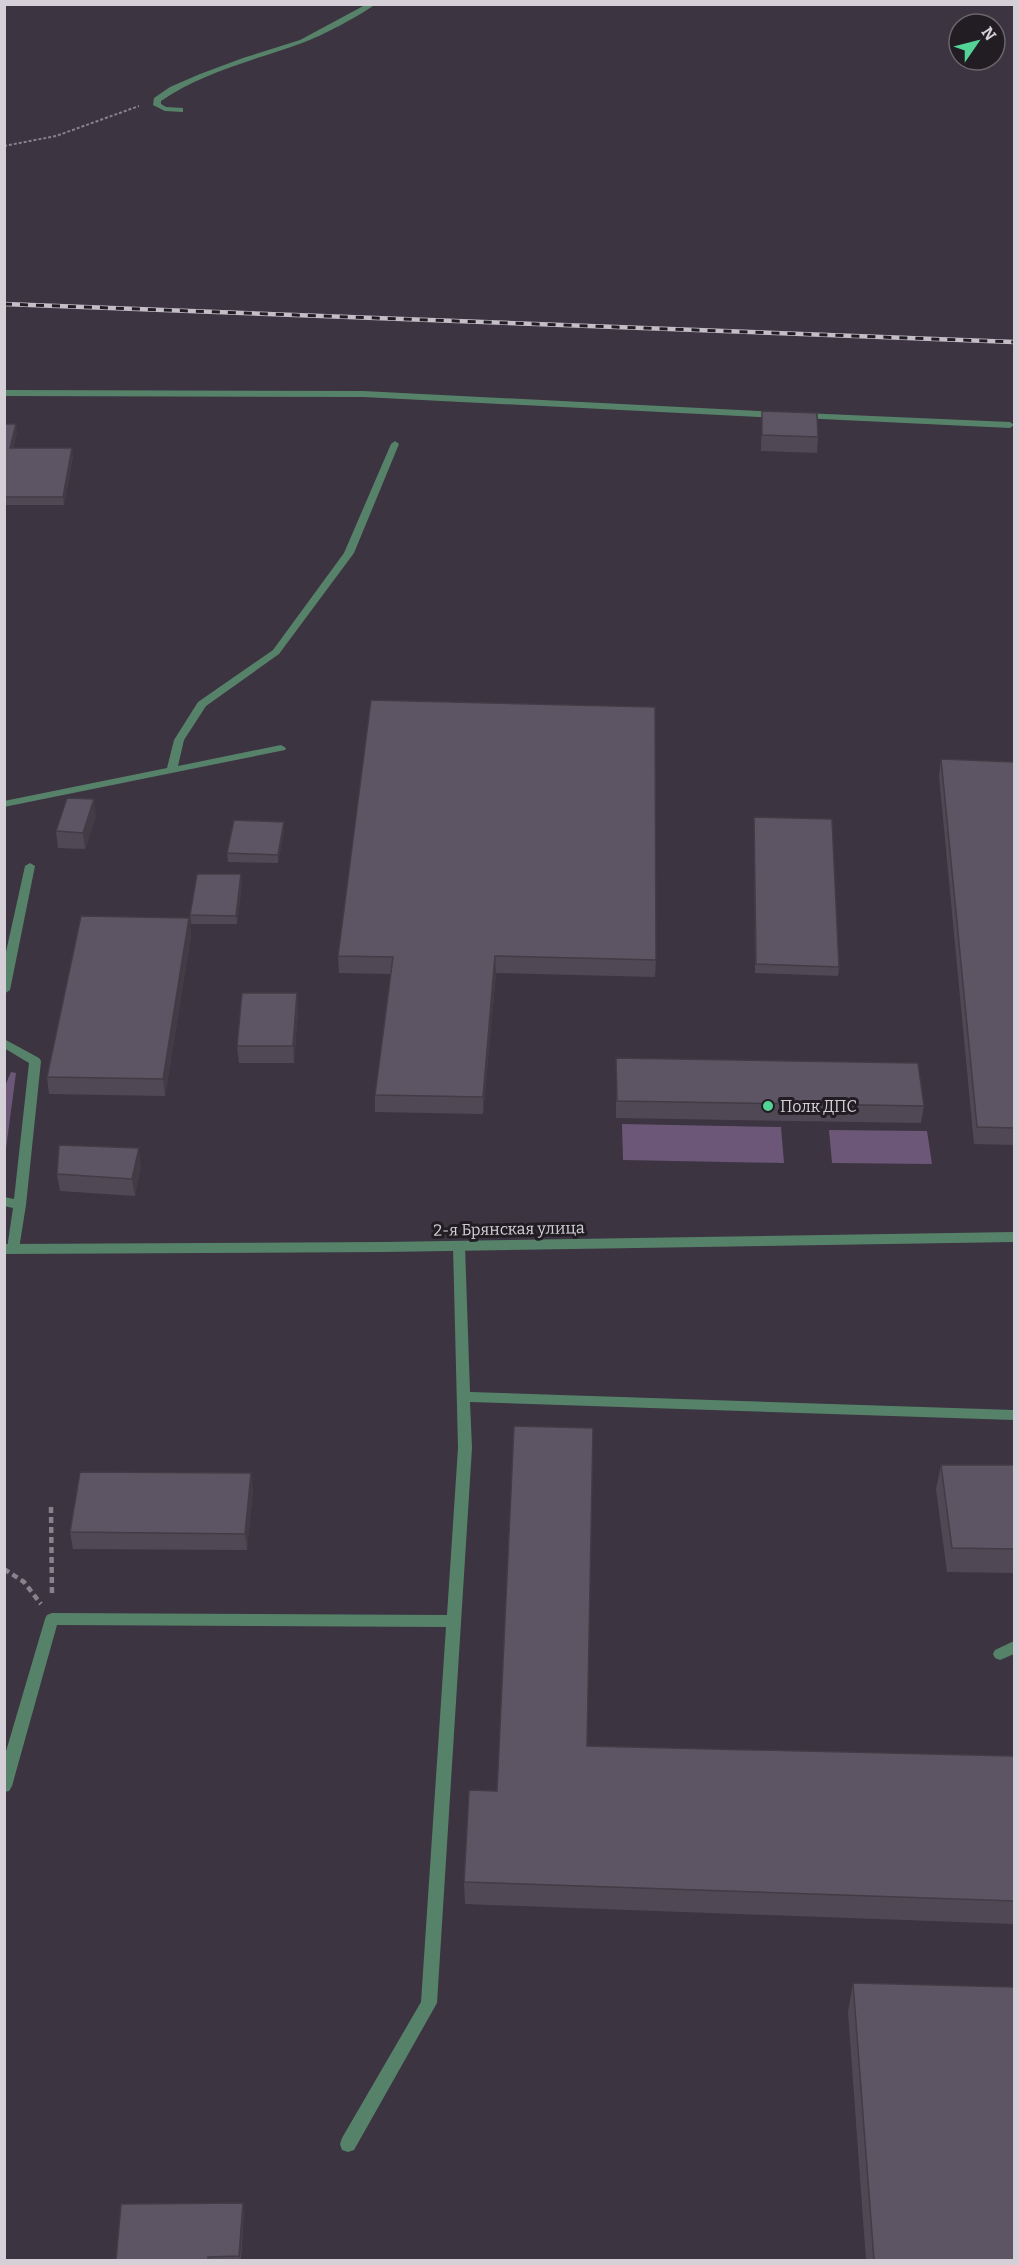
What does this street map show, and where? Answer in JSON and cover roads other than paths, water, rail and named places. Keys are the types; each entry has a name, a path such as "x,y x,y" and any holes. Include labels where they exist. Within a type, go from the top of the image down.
{"street":[{"path":"180,110 165,109 157,105 157,100 174,88 203,76 302,41 373,4"},
{"path":"4,393 363,394 784,415"},
{"path":"796,416 1010,425"},
{"path":"171,770 179,740 202,704 276,651 349,554 395,444"},
{"path":"4,804 281,748"},
{"path":"4,990 30,866"},
{"path":"4,1043 35,1060 20,1205 9,1249"},
{"path":"4,1201 20,1205"},
{"name":"2-я Брянская улица","path":"9,1249 459,1246 1014,1237"},
{"path":"348,2144 429,2003 465,1448 459,1246"},
{"path":"463,1397 1014,1415"},
{"path":"4,1786 52,1619 454,1621"},
{"path":"1000,1654 1014,1647"}],"railway":[{"path":"4,304 1014,342"}],"place":[{"name":"Полк ДПС","path":"768,1106"}]}
